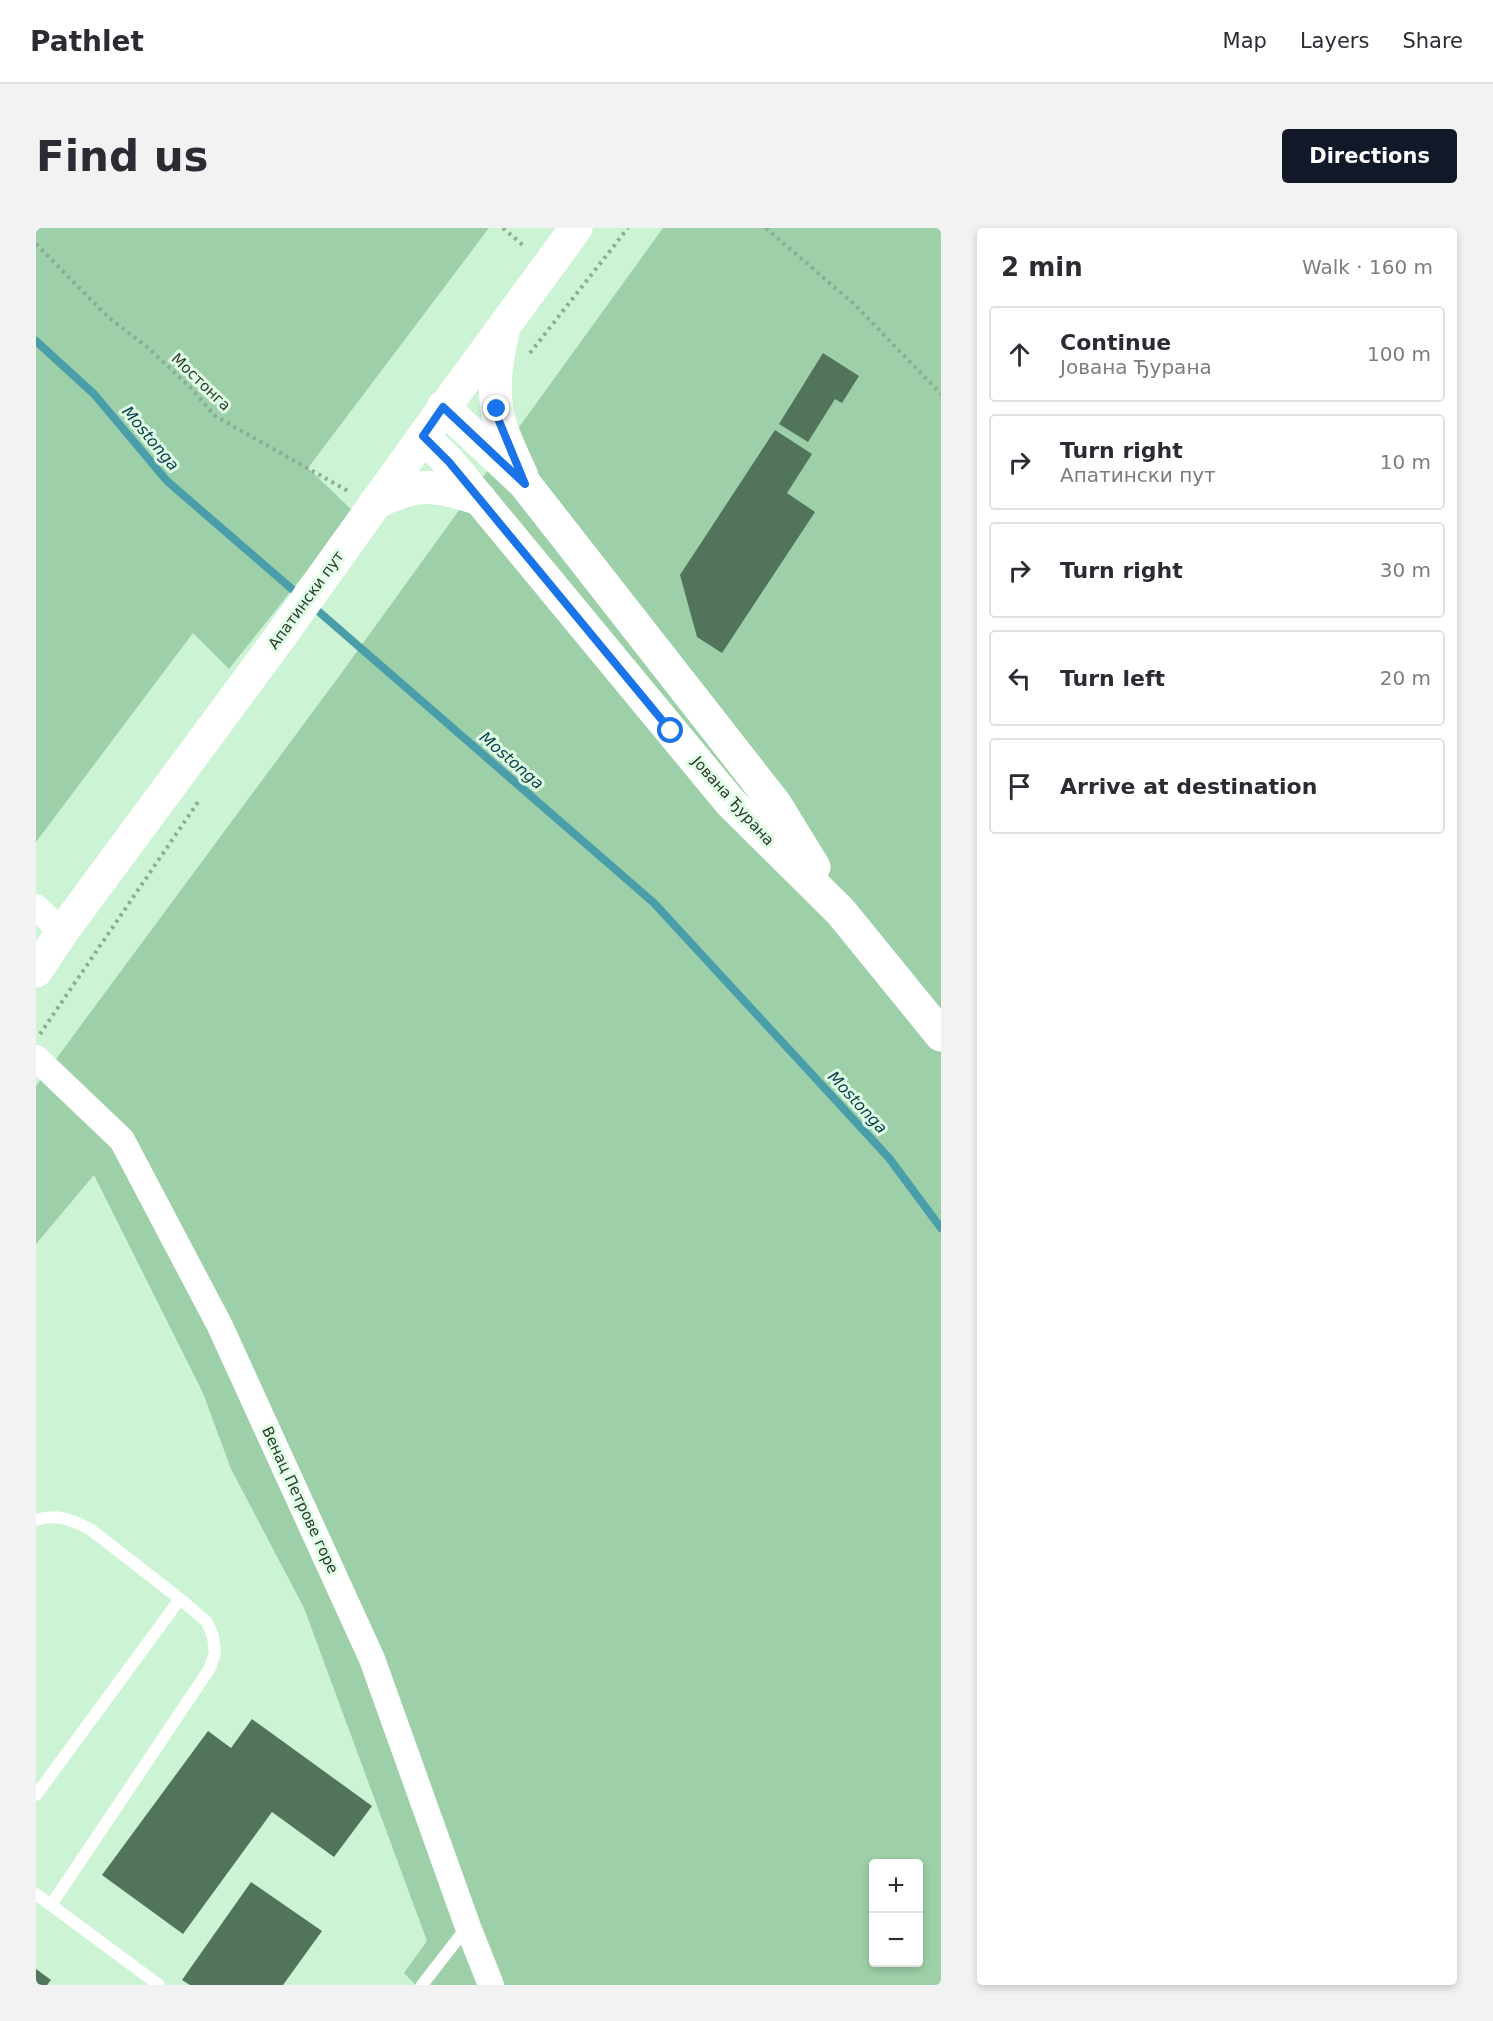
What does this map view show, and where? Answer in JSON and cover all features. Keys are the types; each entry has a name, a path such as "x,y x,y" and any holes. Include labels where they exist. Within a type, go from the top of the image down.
{"main road":[{"name":"Апатински пут","path":"36,971 62,932 277,641 443,407 576,228"},
{"path":"506,322 496,361 495,397 499,421 525,484"},
{"path":"443,407 525,484"},
{"name":"Јована Ђурана","path":"423,436 449,462 730,802 841,912 941,1035"},
{"name":"Јована Ђурана","path":"525,484 776,806 841,912"},
{"path":"370,511 398,492 423,487 455,491 480,499"}],"street":[{"path":"36,907 62,932"},
{"name":"Венац Петрове горе","path":"36,1058 122,1140 220,1326 372,1659 491,1985"}],"lane":[{"path":"36,1520 45,1516 60,1516 90,1529 207,1622 213,1636 215,1653 210,1668 51,1905"},
{"path":"36,1795 180,1599"},
{"path":"36,1894 159,1985"},
{"path":"422,1985 468,1927"}],"path":[{"path":"766,228 855,305 941,394"},
{"name":"Мостонга","path":"36,244 108,317 147,347 189,386 215,416 344,489 370,511"},
{"path":"36,1040 201,798"}],"green space":[{"path":"36,228 489,228 308,468 354,512 229,669 193,633 36,842"},
{"path":"663,228 941,228 941,1985 416,1985 404,1973 427,1941 304,1608 231,1469 203,1393 94,1175 36,1244 36,1086 340,675"}],"building":[{"path":"823,353 859,376 842,403 835,399 808,442 779,424"},
{"path":"775,430 812,454 787,493 815,512 722,653 697,637 680,575"},
{"path":"252,1719 372,1806 334,1857 272,1812 183,1934 102,1875 208,1731 231,1748"},
{"path":"251,1882 322,1931 283,1985 190,1985 182,1980"},
{"path":"36,1969 51,1980 47,1985 36,1985"}],"waterway":[{"name":"Mostonga","path":"36,341 94,394 167,481 300,596"},
{"name":"Mostonga","path":"310,604 654,903 889,1158 941,1228"}],"route":[{"path":"497,409 499,421 525,484 443,407 423,436 449,462 671,731"}]}
